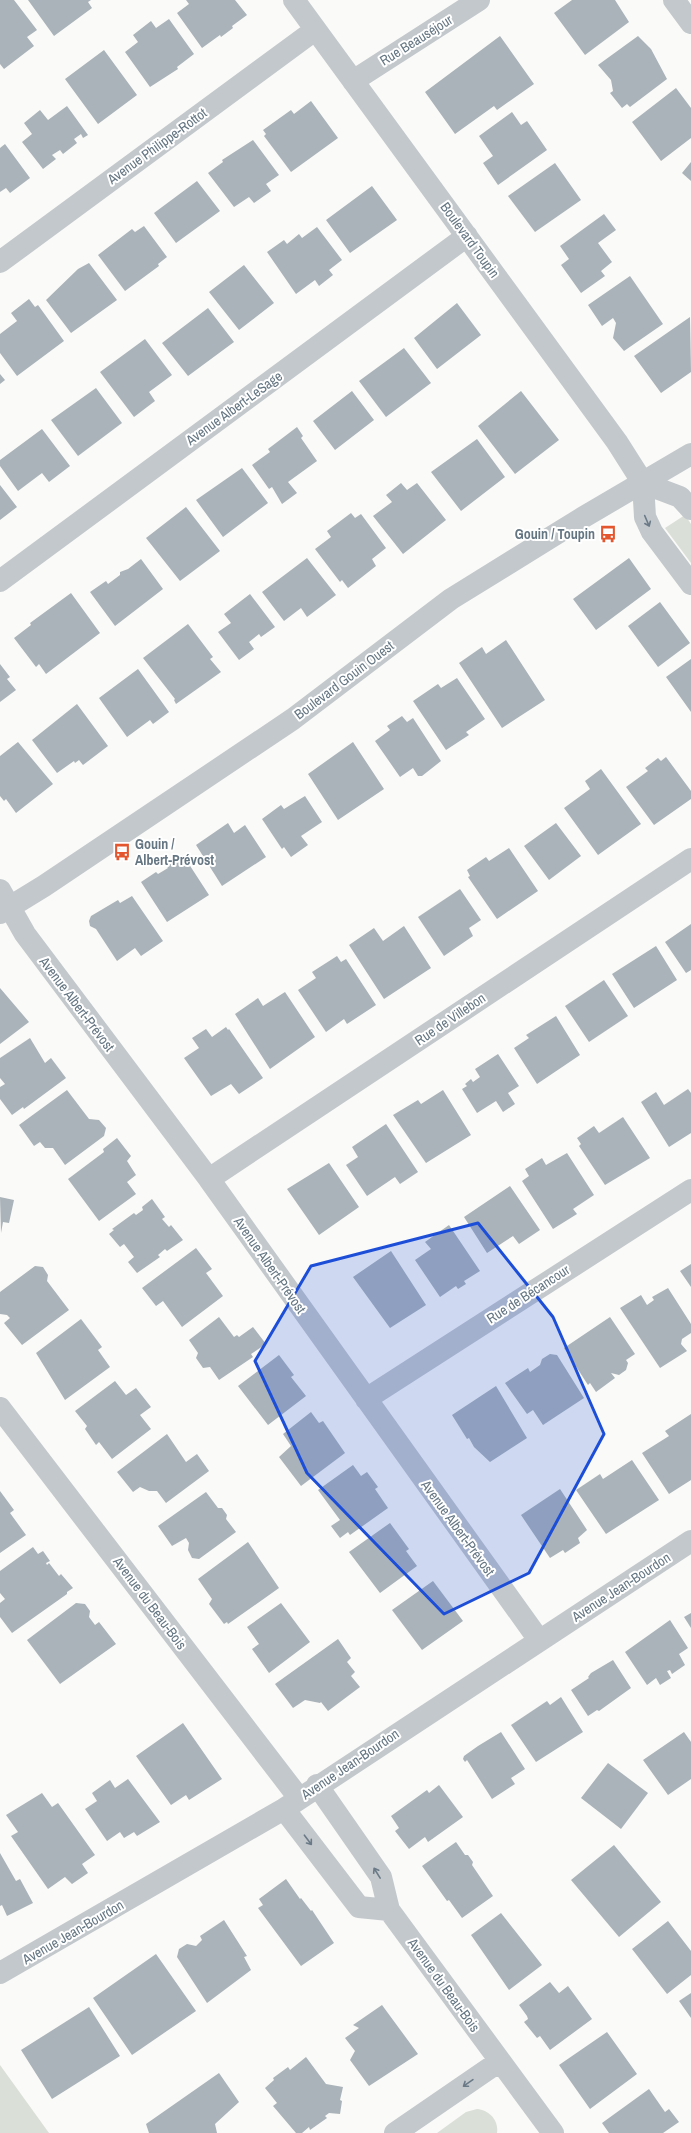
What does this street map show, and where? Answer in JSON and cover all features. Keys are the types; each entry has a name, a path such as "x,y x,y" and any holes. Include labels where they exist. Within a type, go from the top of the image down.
{"street":[{"name":"Boulevard Toupin","path":"294,0 605,426 643,483"},
{"name":"Rue Beauséjour","path":"353,81 479,0"},
{"path":"674,0 691,23"},
{"name":"Avenue Philippe-Rottot","path":"0,262 315,30"},
{"name":"Avenue Albert-LeSage","path":"0,581 467,236"},
{"name":"Boulevard Gouin Ouest","path":"3,903 44,886 293,719 451,599 582,518 691,454"},
{"path":"691,509 680,497 643,483 645,517 652,532 691,584"},
{"name":"Rue de Villebon","path":"209,1179 691,859"},
{"name":"Avenue Albert-Prévost","path":"3,903 209,1179 539,1640"},
{"name":"Rue de Bécancour","path":"366,1399 691,1190"},
{"name":"Avenue du Beau-Bois","path":"0,1408 292,1803 359,1906 389,1910"},
{"name":"Avenue Jean-Bourdon","path":"0,1973 292,1803 317,1785 691,1541"},
{"name":"Avenue du Beau-Bois","path":"317,1785 380,1877 389,1910 500,2061 543,2130"},
{"path":"395,2133 500,2061"}],"highlighted area":[{"path":"478,1223 553,1317 604,1434 529,1573 444,1614 307,1473 255,1361 311,1266"}],"shaded area":[{"path":"685,515 691,524 691,563 665,528"},
{"path":"0,2065 49,2133 0,2133"},
{"path":"477,2109 485,2111 492,2116 495,2120 497,2133 437,2133 466,2112"}],"building":[{"path":"0,0 14,0 37,30 27,37 34,46 4,69 0,64"},
{"path":"28,0 91,0 88,2 92,8 54,36"},
{"path":"186,0 235,0 247,15 232,26 233,28 221,37 220,35 202,48 177,13 189,4"},
{"path":"572,0 615,0 629,22 585,55 554,13"},
{"path":"169,19 194,54 177,67 178,69 150,87 125,52 138,42 133,35 151,21 156,28"},
{"path":"500,36 534,84 497,110 494,106 455,134 425,92"},
{"path":"638,36 651,49 667,79 630,107 627,104 622,108 610,93 613,91 611,80 598,65"},
{"path":"104,50 137,95 98,124 65,79"},
{"path":"676,88 691,108 691,138 661,161 632,122"},
{"path":"311,101 338,138 291,172 264,136 266,134 263,130 291,110 294,114"},
{"path":"67,106 88,135 83,138 81,134 74,139 77,143 63,154 60,150 52,155 56,159 43,169 22,142 32,134 24,123 40,110 48,120"},
{"path":"512,112 521,125 527,121 547,150 498,185 483,163 493,156 479,136"},
{"path":"253,140 279,175 266,184 271,191 254,203 249,197 234,207 208,173 223,162 222,160"},
{"path":"5,144 30,178 10,193 6,188 0,192 0,148"},
{"path":"691,162 691,181 682,173"},
{"path":"555,163 581,200 535,232 508,196"},
{"path":"197,181 220,211 176,243 154,213"},
{"path":"372,186 397,220 350,253 326,220"},
{"path":"604,214 616,230 598,243 612,262 601,271 605,276 581,293 561,265 569,259 560,246"},
{"path":"144,226 167,257 158,264 159,266 125,291 98,255 132,229 135,232"},
{"path":"317,227 342,260 329,270 333,275 319,286 315,280 296,294 267,252 284,240 287,244 299,234 302,238"},
{"path":"89,263 117,300 71,333 46,300 78,269"},
{"path":"244,265 274,303 239,330 209,292"},
{"path":"630,276 663,324 624,351 613,338 616,323 613,318 602,326 588,305"},
{"path":"29,299 35,307 38,305 64,341 17,376 0,353 0,334 17,321 11,313"},
{"path":"457,303 481,335 437,369 414,338"},
{"path":"208,308 234,342 188,376 162,343"},
{"path":"690,317 691,372 661,393 634,356"},
{"path":"145,339 172,375 149,392 155,401 134,417 100,372"},
{"path":"404,348 431,383 386,417 359,381"},
{"path":"0,374 5,380 0,384"},
{"path":"96,388 122,423 78,456 51,420"},
{"path":"352,391 374,420 335,450 313,421"},
{"path":"521,391 559,440 515,474 478,426"},
{"path":"297,427 303,436 301,438 317,461 288,482 297,493 282,504 272,487 269,489 252,465 270,452 268,449"},
{"path":"42,429 70,466 49,482 42,473 18,491 0,466 0,460"},
{"path":"477,439 505,477 461,511 431,472"},
{"path":"242,468 268,503 223,537 196,500"},
{"path":"401,483 407,490 417,483 446,520 403,554 373,516 392,502 386,495"},
{"path":"0,485 17,507 0,520"},
{"path":"186,507 220,551 180,581 146,538"},
{"path":"351,513 355,518 361,514 386,548 372,559 376,566 348,588 342,580 340,582 315,549 331,537 327,531"},
{"path":"307,558 336,595 307,617 301,608 284,621 262,592"},
{"path":"629,558 651,589 596,630 573,599"},
{"path":"141,559 163,589 115,626 90,592 106,581 108,584 120,575 120,572 128,569"},
{"path":"71,593 100,633 46,674 39,664 36,667 14,638 31,625 30,623"},
{"path":"250,594 275,627 261,637 259,634 249,642 254,649 239,660 218,632 231,623 224,614"},
{"path":"660,602 690,643 658,667 628,626"},
{"path":"188,624 213,657 210,659 221,672 176,704 175,699 143,658"},
{"path":"506,640 545,700 502,728 459,663 482,647 486,654"},
{"path":"691,659 691,712 666,677"},
{"path":"0,664 10,677 7,679 16,690 0,702"},
{"path":"138,669 169,712 153,724 150,720 127,737 99,698"},
{"path":"457,678 485,719 466,732 469,735 446,750 413,701 438,684 441,688"},
{"path":"77,704 108,746 83,765 79,760 75,763 74,761 57,773 32,740"},
{"path":"402,716 407,722 413,718 441,761 422,776 418,776 413,768 400,777 375,741 390,730 387,726"},
{"path":"18,742 53,784 16,813 6,799 4,801 0,796 0,756"},
{"path":"353,742 384,789 338,820 308,774"},
{"path":"666,757 691,791 691,799 654,825 626,787 648,771 645,768 658,758 661,761"},
{"path":"601,769 641,824 598,855 564,808 590,789 585,781"},
{"path":"305,796 322,822 301,836 308,845 291,857 284,847 282,849 262,819 281,805 284,809"},
{"path":"228,823 234,833 245,825 266,857 222,886 196,845"},
{"path":"556,823 581,856 549,880 524,846"},
{"path":"509,848 538,891 497,919 468,877 470,876 467,870 486,857 489,861"},
{"path":"183,855 209,895 167,922 141,882 156,872 158,874 168,868 166,865"},
{"path":"460,889 481,920 469,928 473,936 444,956 418,917"},
{"path":"132,896 163,941 141,956 135,948 117,961 96,929 90,926 89,921 91,916 118,900 120,903"},
{"path":"691,924 691,970 686,973 665,942"},
{"path":"404,926 431,968 384,999 349,945 374,928 383,941"},
{"path":"656,946 677,980 634,1008 612,974"},
{"path":"337,956 341,962 346,959 376,1005 347,1024 344,1019 326,1032 298,990 316,978 312,972"},
{"path":"604,980 628,1016 589,1042 565,1006"},
{"path":"0,988 29,1022 0,1044"},
{"path":"285,992 315,1037 270,1069 235,1014 258,998 263,1006"},
{"path":"556,1016 580,1055 537,1084 514,1048 529,1038 526,1035"},
{"path":"226,1027 228,1030 229,1029 263,1078 239,1094 231,1084 211,1096 184,1058 199,1048 192,1038 206,1029 212,1037"},
{"path":"30,1038 45,1063 51,1058 66,1078 24,1109 23,1107 12,1115 0,1099 0,1087 5,1084 0,1078 0,1058"},
{"path":"498,1054 519,1086 508,1093 515,1104 503,1112 496,1101 477,1113 462,1089 467,1086 465,1084 471,1079 473,1082 480,1077 475,1069"},
{"path":"688,1089 691,1093 691,1133 669,1147 641,1102 656,1092 664,1105"},
{"path":"67,1090 89,1119 99,1120 106,1128 104,1136 65,1165 53,1148 45,1148 40,1142 34,1146 19,1125"},
{"path":"443,1090 471,1135 426,1163 393,1115 418,1100 421,1104"},
{"path":"623,1117 650,1158 605,1185 579,1146 581,1144 577,1138 594,1126 599,1133"},
{"path":"386,1124 418,1172 400,1184 395,1177 367,1196 346,1165 358,1157 352,1147"},
{"path":"117,1138 131,1156 127,1161 136,1175 127,1182 136,1194 99,1221 68,1179 104,1152 103,1149"},
{"path":"567,1153 594,1195 573,1209 577,1214 553,1229 522,1181 529,1176 525,1169 542,1158 546,1165"},
{"path":"329,1163 359,1207 319,1235 287,1189"},
{"path":"510,1186 540,1230 519,1244 513,1236 487,1253 464,1217"},
{"path":"0,1197 14,1200 9,1223 3,1222 1,1233"},
{"path":"152,1199 165,1217 162,1219 169,1227 171,1225 183,1240 167,1251 165,1249 158,1255 160,1257 137,1273 128,1262 134,1257 124,1244 120,1247 109,1234 114,1230 112,1229 134,1213 136,1215 143,1210 142,1207"},
{"path":"449,1225 480,1271 464,1281 466,1284 458,1289 456,1286 440,1297 415,1260 431,1249 425,1242"},
{"path":"196,1248 212,1269 206,1273 223,1296 182,1327 163,1301 156,1306 142,1288"},
{"path":"391,1251 426,1305 390,1328 353,1277"},
{"path":"691,1264 691,1287 680,1271"},
{"path":"35,1266 43,1267 48,1275 47,1281 69,1310 22,1345 4,1323 10,1318 7,1315 0,1314 0,1292"},
{"path":"668,1288 691,1324 691,1333 682,1339 681,1344 687,1351 660,1368 620,1308 641,1295 647,1305 654,1300 652,1297"},
{"path":"219,1317 234,1337 237,1335 239,1337 253,1327 266,1344 251,1354 253,1357 219,1380 210,1367 203,1368 196,1358 198,1353 189,1340"},
{"path":"610,1317 635,1354 626,1360 628,1363 626,1370 619,1375 611,1373 615,1378 596,1392 590,1383 588,1385 564,1348"},
{"path":"81,1319 102,1347 98,1350 110,1367 65,1400 36,1353"},
{"path":"550,1354 557,1355 584,1398 543,1425 533,1410 527,1414 505,1383 528,1368 530,1372 540,1365 542,1359"},
{"path":"279,1355 294,1375 291,1377 306,1396 268,1425 238,1386"},
{"path":"115,1381 126,1395 136,1388 151,1407 140,1415 151,1429 112,1459 99,1442 96,1445 85,1429 87,1426 75,1411"},
{"path":"496,1386 527,1438 490,1462 474,1447 469,1438 467,1439 452,1415"},
{"path":"311,1412 319,1423 323,1421 345,1453 301,1486 279,1457 291,1446 283,1434"},
{"path":"691,1414 691,1480 669,1494 642,1453 669,1436 665,1431"},
{"path":"167,1434 186,1462 197,1454 209,1471 166,1503 157,1491 149,1491 140,1487 133,1492 117,1472"},
{"path":"632,1460 659,1500 606,1534 576,1490 600,1474 603,1479"},
{"path":"353,1465 361,1476 367,1472 378,1487 375,1489 388,1508 350,1535 348,1532 340,1538 331,1526 340,1520 318,1490"},
{"path":"560,1489 587,1530 578,1538 580,1543 565,1553 563,1550 550,1558 521,1515"},
{"path":"0,1491 14,1510 10,1513 26,1535 0,1553"},
{"path":"206,1492 218,1508 222,1508 227,1515 226,1519 236,1532 199,1559 192,1558 188,1550 189,1543 186,1538 172,1546 158,1526"},
{"path":"390,1523 409,1549 406,1551 417,1566 380,1593 349,1552"},
{"path":"248,1542 279,1588 228,1624 227,1622 224,1624 209,1604 212,1599 198,1579"},
{"path":"33,1547 38,1554 43,1551 50,1561 46,1563 47,1565 49,1563 59,1576 61,1574 73,1588 67,1592 67,1594 12,1633 0,1617 0,1603 5,1599 0,1593 0,1571"},
{"path":"433,1581 463,1621 422,1650 392,1610"},
{"path":"76,1603 85,1604 90,1611 89,1617 95,1625 99,1622 116,1644 60,1684 27,1640"},
{"path":"281,1603 310,1642 269,1673 252,1649 259,1644 247,1627"},
{"path":"691,1613 691,1628 684,1617"},
{"path":"670,1620 688,1648 679,1654 685,1665 672,1674 670,1670 667,1671 671,1678 660,1685 656,1678 647,1685 625,1652"},
{"path":"338,1639 351,1658 347,1662 355,1672 351,1676 360,1687 328,1711 321,1702 305,1700 293,1708 275,1684"},
{"path":"613,1660 631,1688 599,1711 597,1710 588,1716 571,1690 589,1678 588,1677 591,1673"},
{"path":"561,1697 583,1732 536,1762 511,1725 547,1701 550,1705"},
{"path":"183,1723 222,1779 189,1800 186,1795 171,1805 136,1756"},
{"path":"501,1732 525,1769 511,1778 515,1784 492,1799 467,1760 465,1762 463,1759 464,1756 478,1746"},
{"path":"684,1732 691,1742 691,1779 668,1795 643,1760"},
{"path":"608,1763 648,1793 621,1829 581,1798"},
{"path":"128,1779 160,1822 137,1836 134,1832 124,1838 120,1832 107,1841 85,1809 97,1801 92,1793 110,1780 115,1788"},
{"path":"439,1785 463,1817 428,1842 425,1837 409,1849 395,1831 399,1828 391,1816 427,1790 429,1793"},
{"path":"42,1793 52,1807 58,1803 95,1855 82,1864 88,1873 72,1884 65,1877 48,1889 11,1836 18,1832 6,1815"},
{"path":"456,1842 465,1855 468,1855 473,1862 472,1865 493,1896 462,1918 449,1900 447,1901 422,1866"},
{"path":"614,1845 661,1902 619,1937 571,1880"},
{"path":"0,1853 16,1881 20,1879 33,1903 7,1916 2,1905 0,1906"},
{"path":"286,1879 300,1899 301,1898 311,1911 312,1910 334,1943 301,1966 258,1908 263,1905 259,1899"},
{"path":"501,1913 542,1965 509,1990 471,1935"},
{"path":"224,1920 247,1956 244,1957 251,1970 207,2003 177,1957 179,1949 187,1944 196,1946 202,1940 200,1936"},
{"path":"668,1921 691,1951 691,1975 667,1994 632,1949"},
{"path":"156,1954 196,2011 132,2055 93,1998"},
{"path":"550,1982 559,1993 568,1986 592,2019 550,2050 540,2036 537,2038 524,2022 528,2019 519,2005"},
{"path":"691,1993 691,2018 679,2001"},
{"path":"382,2005 418,2054 369,2086 350,2060 355,2051 345,2038 359,2028 353,2025"},
{"path":"89,2007 120,2056 52,2099 21,2050"},
{"path":"607,2032 637,2074 590,2109 559,2065"},
{"path":"306,2057 326,2084 343,2087 340,2100 342,2101 340,2114 329,2113 325,2116 327,2118 310,2130 309,2127 302,2133 296,2133 273,2106 277,2103 265,2088 274,2080 273,2078 288,2067 290,2070"},
{"path":"219,2073 239,2102 215,2124 217,2133 149,2133 146,2124"},
{"path":"649,2089 665,2112 669,2109 679,2122 663,2133 609,2133 602,2123"}],"place":[{"name":"Gouin / Toupin","path":"608,534"},
{"name":"Gouin / Albert-Prévost","path":"122,852"}]}
